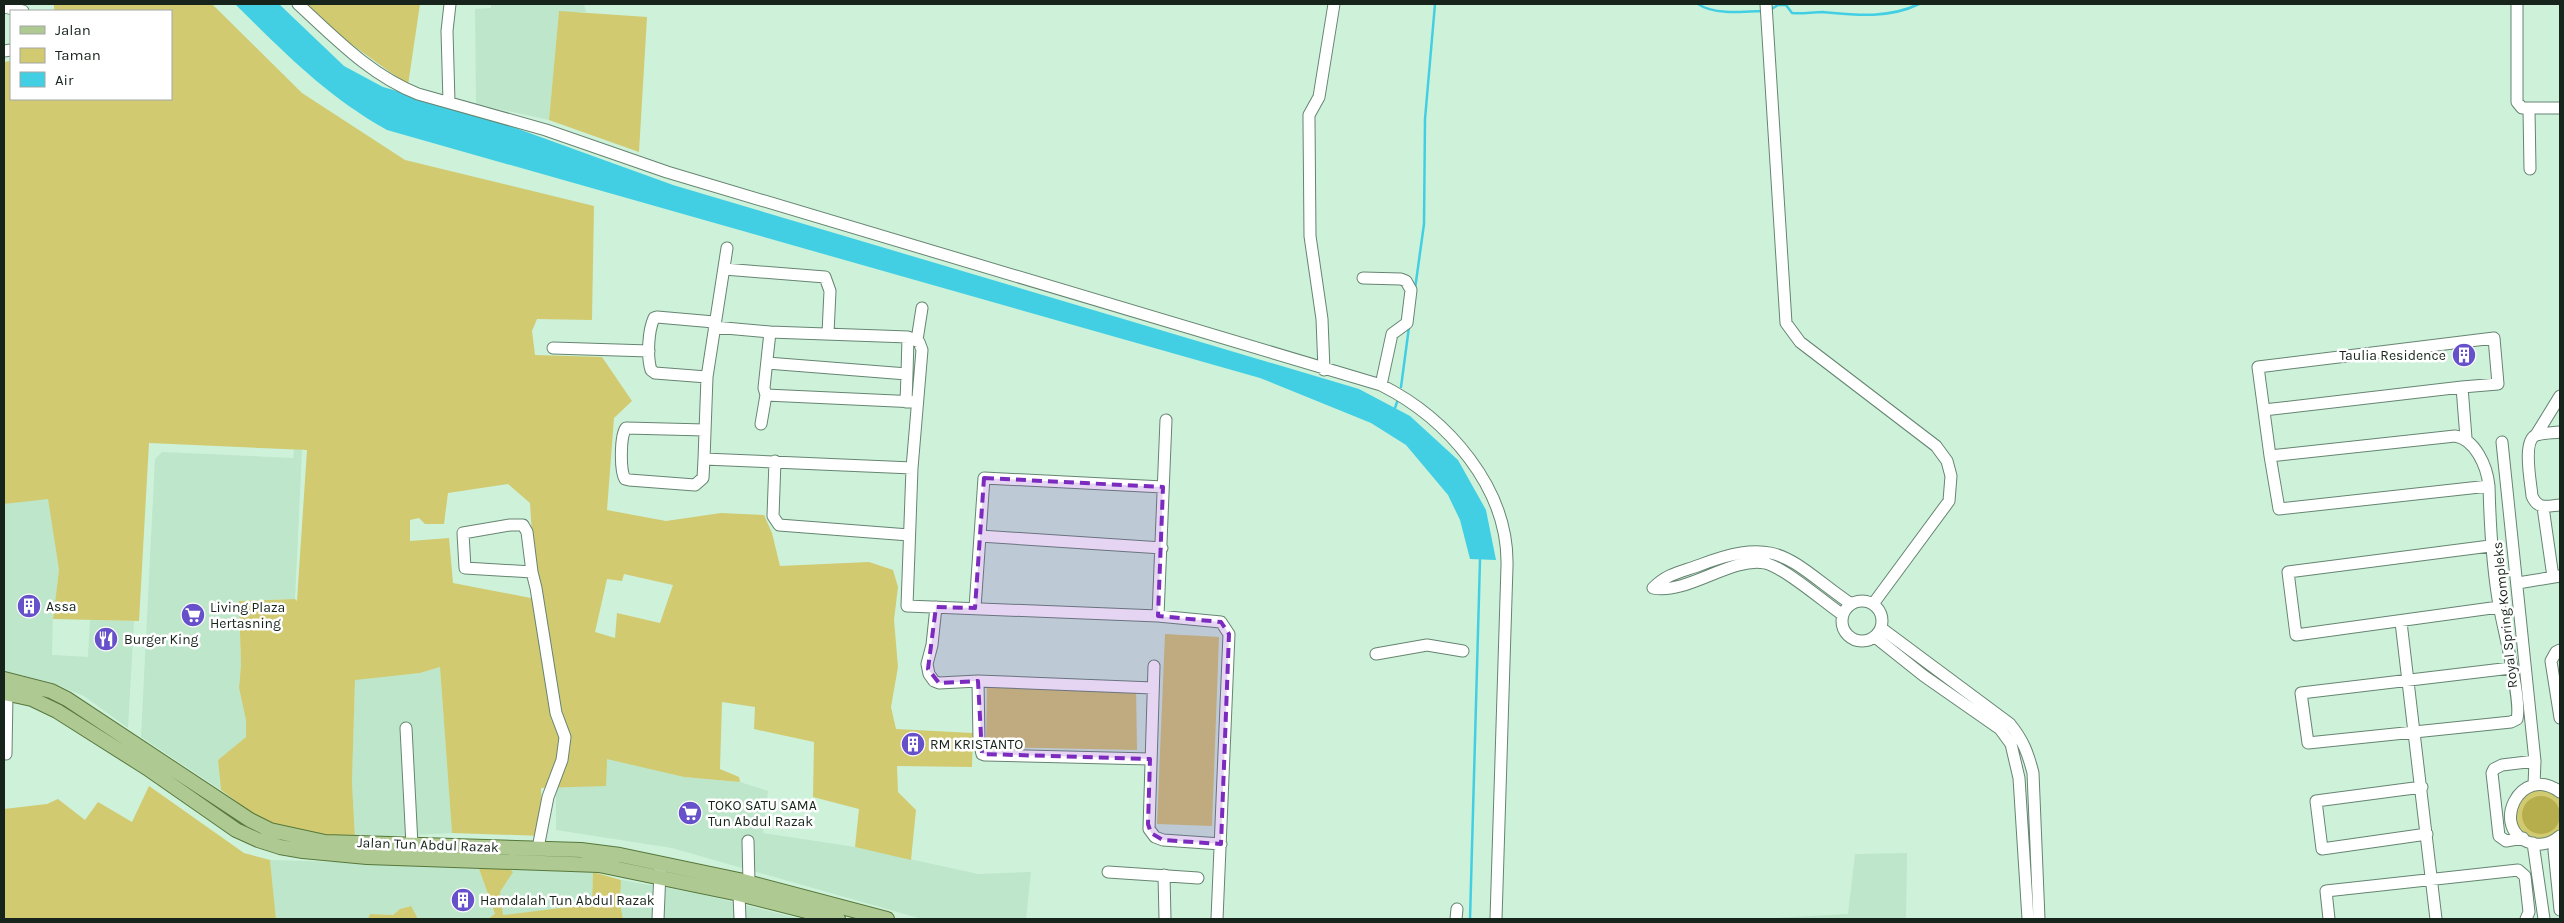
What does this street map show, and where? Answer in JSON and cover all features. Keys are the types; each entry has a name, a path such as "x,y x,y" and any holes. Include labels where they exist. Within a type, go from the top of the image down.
{"main road":[{"name":"Jalan Tun Abdul Razak","path":"4,679 42,689 67,699 250,820 270,830 325,842 595,851 801,914 838,919"},
{"name":"Jalan Tun Abdul Razak","path":"5,694 32,699 57,711 147,768 236,830 280,847 367,857 587,864 660,870 749,883 887,919"}],"street":[{"path":"298,4 346,48 379,74 418,94 546,130 667,172 1324,370 1382,385 1427,414 1466,456 1490,492 1502,525 1507,556 1496,919"},
{"path":"450,4 447,31 450,102"},
{"path":"1324,370 1322,319 1310,236 1309,115 1319,97 1334,4"},
{"path":"1766,4 1786,323 1800,342 1936,446 1947,461 1951,476 1949,501 1874,604"},
{"path":"2517,4 2517,102 2522,108 2529,110 2560,108"},
{"path":"4,7 18,10"},
{"path":"2529,110 2530,169"},
{"path":"705,430 626,428 622,436 622,473 625,479 695,485 703,478 704,459 707,377 727,248"},
{"path":"724,269 822,275 827,280 830,290 828,333"},
{"path":"1363,278 1401,279 1406,281 1411,290 1407,323 1392,334 1382,385"},
{"path":"922,308 913,338 907,374 911,402 912,468 907,606 1158,616 1221,622 1229,634 1217,919"},
{"path":"707,377 655,373 650,367 649,351 654,318 770,332 913,338 922,345 922,350 911,402"},
{"path":"761,424 766,395 764,388 770,332"},
{"path":"2264,410 2498,384 2494,338 2258,367 2270,456 2279,508 2489,486"},
{"path":"554,348 649,351"},
{"path":"766,363 907,374"},
{"path":"2462,387 2466,438 2480,457 2486,470 2489,486 2490,546 2499,607 2511,668 2519,715 2514,721 2308,743 2301,693 2511,668"},
{"path":"766,395 911,402"},
{"path":"2560,396 2530,442 2528,450 2532,496 2538,506 2560,505"},
{"path":"1158,616 1166,420"},
{"path":"2536,435 2560,432"},
{"path":"2270,456 2454,436 2466,438"},
{"name":"Royal Spring Kompleks","path":"2502,442 2535,761 2534,785"},
{"path":"704,459 912,468"},
{"path":"775,461 773,516 778,525 909,535"},
{"path":"975,608 984,466"},
{"path":"984,478 1163,487"},
{"path":"2496,585 2557,577 2543,507"},
{"path":"532,572 465,568 463,533 510,525 523,525 527,532 556,713 565,737 562,760 548,797 538,848"},
{"path":"980,536 1162,548"},
{"path":"2490,546 2288,572 2296,635 2499,607"},
{"path":"1843,615 1778,568 1764,563 1718,572 1665,591 1653,588 1665,576 1734,553 1771,552 1794,561 1850,604"},
{"path":"2494,570 2515,567"},
{"path":"1864,600 1874,604 1881,612 1883,618 1878,632 1863,641 1850,638 1843,627 1843,615 1850,604 1864,600"},
{"path":"936,607 932,645 927,664 929,674 934,681 939,683 978,681 1154,688"},
{"path":"2400,622 2422,787 2436,919"},
{"path":"1878,632 1924,676 2000,729 2011,744 2019,778 2028,919"},
{"path":"1878,632 2010,724 2020,736 2027,750 2033,773 2039,919"},
{"path":"1376,654 1427,645 1463,651"},
{"path":"2560,650 2556,652 2551,661 2560,718"},
{"path":"1154,666 1148,824 1151,834 1163,840 1221,844"},
{"path":"978,681 978,741 982,754 1150,759"},
{"path":"5,694 6,754"},
{"path":"406,728 412,845"},
{"path":"2535,761 2502,765 2494,769 2492,773 2499,836 2506,841 2546,843 2559,837"},
{"path":"2544,919 2528,841 2512,825 2511,808 2519,793 2534,785 2545,784 2560,792"},
{"path":"2422,787 2316,801 2322,849 2427,834"},
{"path":"2559,837 2554,850 2560,910"},
{"path":"748,841 749,883"},
{"path":"658,919 660,870"},
{"path":"2329,919 2326,891 2522,871 2525,876 2529,912 2526,919"},
{"path":"1108,872 1198,878"},
{"path":"1164,876 1165,919"},
{"path":"739,894 740,919"}],"highlighted area":[{"path":"984,478 1163,487 1158,616 1221,622 1229,634 1221,844 1163,840 1151,833 1148,824 1150,759 982,754 978,681 939,683 928,669 936,607 975,608"}],"shaded area":[{"path":"491,4 584,4 586,12 559,12 549,120 476,104 475,9 491,8"},
{"name":"Living Plaza Hertasning","path":"294,449 302,450 295,599 239,601 241,665 239,688 246,720 246,737 218,760 221,790 141,737 155,459 162,452 293,458"},
{"path":"48,498 59,570 53,619 52,655 88,657 90,620 134,621 128,728 84,696 50,682 4,671 4,504"},
{"path":"440,667 452,833 355,838 352,782 355,679 420,673"},
{"path":"607,758 684,777 740,782 768,791 763,833 855,847 978,874 1031,872 1026,919 922,919 672,848 556,830 556,787 606,764"},
{"path":"2541,796 2555,801 2560,815 2555,829 2541,834 2527,829 2522,815 2527,801"},
{"path":"1907,853 1906,919 1755,919 1848,914 1855,854"},
{"path":"270,860 478,866 495,915 488,919 418,919 410,906 400,909 393,915 370,914 368,919 276,919"},
{"path":"508,868 593,872 592,904 503,915 500,892 512,872"},
{"path":"621,880 696,893 801,919 623,919 620,904"}],"green space":[{"path":"54,4 212,4 302,93 405,160 594,206 592,320 537,319 532,331 535,355 602,357 632,401 614,418 607,510 666,521 721,513 764,515 772,533 780,566 869,562 893,570 898,587 894,620 898,667 891,707 896,729 973,733 972,767 897,766 898,792 916,810 911,860 855,847 859,809 813,797 814,742 754,729 755,707 722,702 720,769 739,777 740,782 684,777 607,759 606,786 541,788 543,836 452,833 440,667 420,673 355,680 352,782 355,838 300,834 260,819 221,790 218,760 246,737 246,720 239,688 241,665 239,601 295,599 297,601 307,450 149,443 139,621 53,619 59,570 48,499 4,504 4,62 10,61 10,100 172,100 172,10 54,10","holes":["508,484 530,503 536,599 453,583 449,538 410,541 410,520 419,518 425,524 444,524 448,493","624,574 673,585 660,623 617,613 615,638 595,632 607,579 622,581"]},
{"path":"304,4 420,4 408,85 333,31"},
{"path":"559,11 647,17 639,152 549,120"},
{"path":"1165,634 1219,637 1212,826 1157,824"},
{"path":"987,681 1136,687 1137,750 986,747"},
{"path":"149,786 244,853 270,860 276,919 4,919 4,809 47,804 58,799 85,820 98,802 132,822"},
{"path":"2532,787 2560,795 2560,831 2556,836 2532,840 2517,830 2512,814"},
{"path":"478,866 508,868 513,872 500,892 503,915 592,904 593,872 621,880 620,904 623,919 488,919 495,914"},
{"path":"411,906 418,919 368,919 370,914 393,915 400,909"}],"water":[{"path":"235,4 279,4 344,66 383,87 474,113 673,185 1359,389 1410,416 1458,460 1486,510 1496,560 1470,559 1460,520 1448,495 1406,445 1371,423 1260,378 387,130 365,117 325,88"}],"waterway":[{"path":"1415,289 1424,224 1425,119 1435,4"},
{"path":"1698,4 1705,8 1720,11 1762,11"},
{"path":"1770,10 1778,5 1786,5 1792,13 1823,12 1871,15 1895,12 1919,4"},
{"path":"1401,387 1409,327"},
{"path":"1395,408 1397,402"},
{"path":"1470,919 1480,560"}],"place":[{"name":"Taulia Residence","path":"2464,355"},
{"name":"Assa","path":"29,606"},
{"name":"Living Plaza Hertasning","path":"193,615"},
{"name":"Burger King","path":"106,639"},
{"name":"RM KRISTANTO","path":"913,744"},
{"name":"TOKO SATU SAMA Tun Abdul Razak","path":"690,813"},
{"name":"Hamdalah Tun Abdul Razak","path":"463,900"}]}
